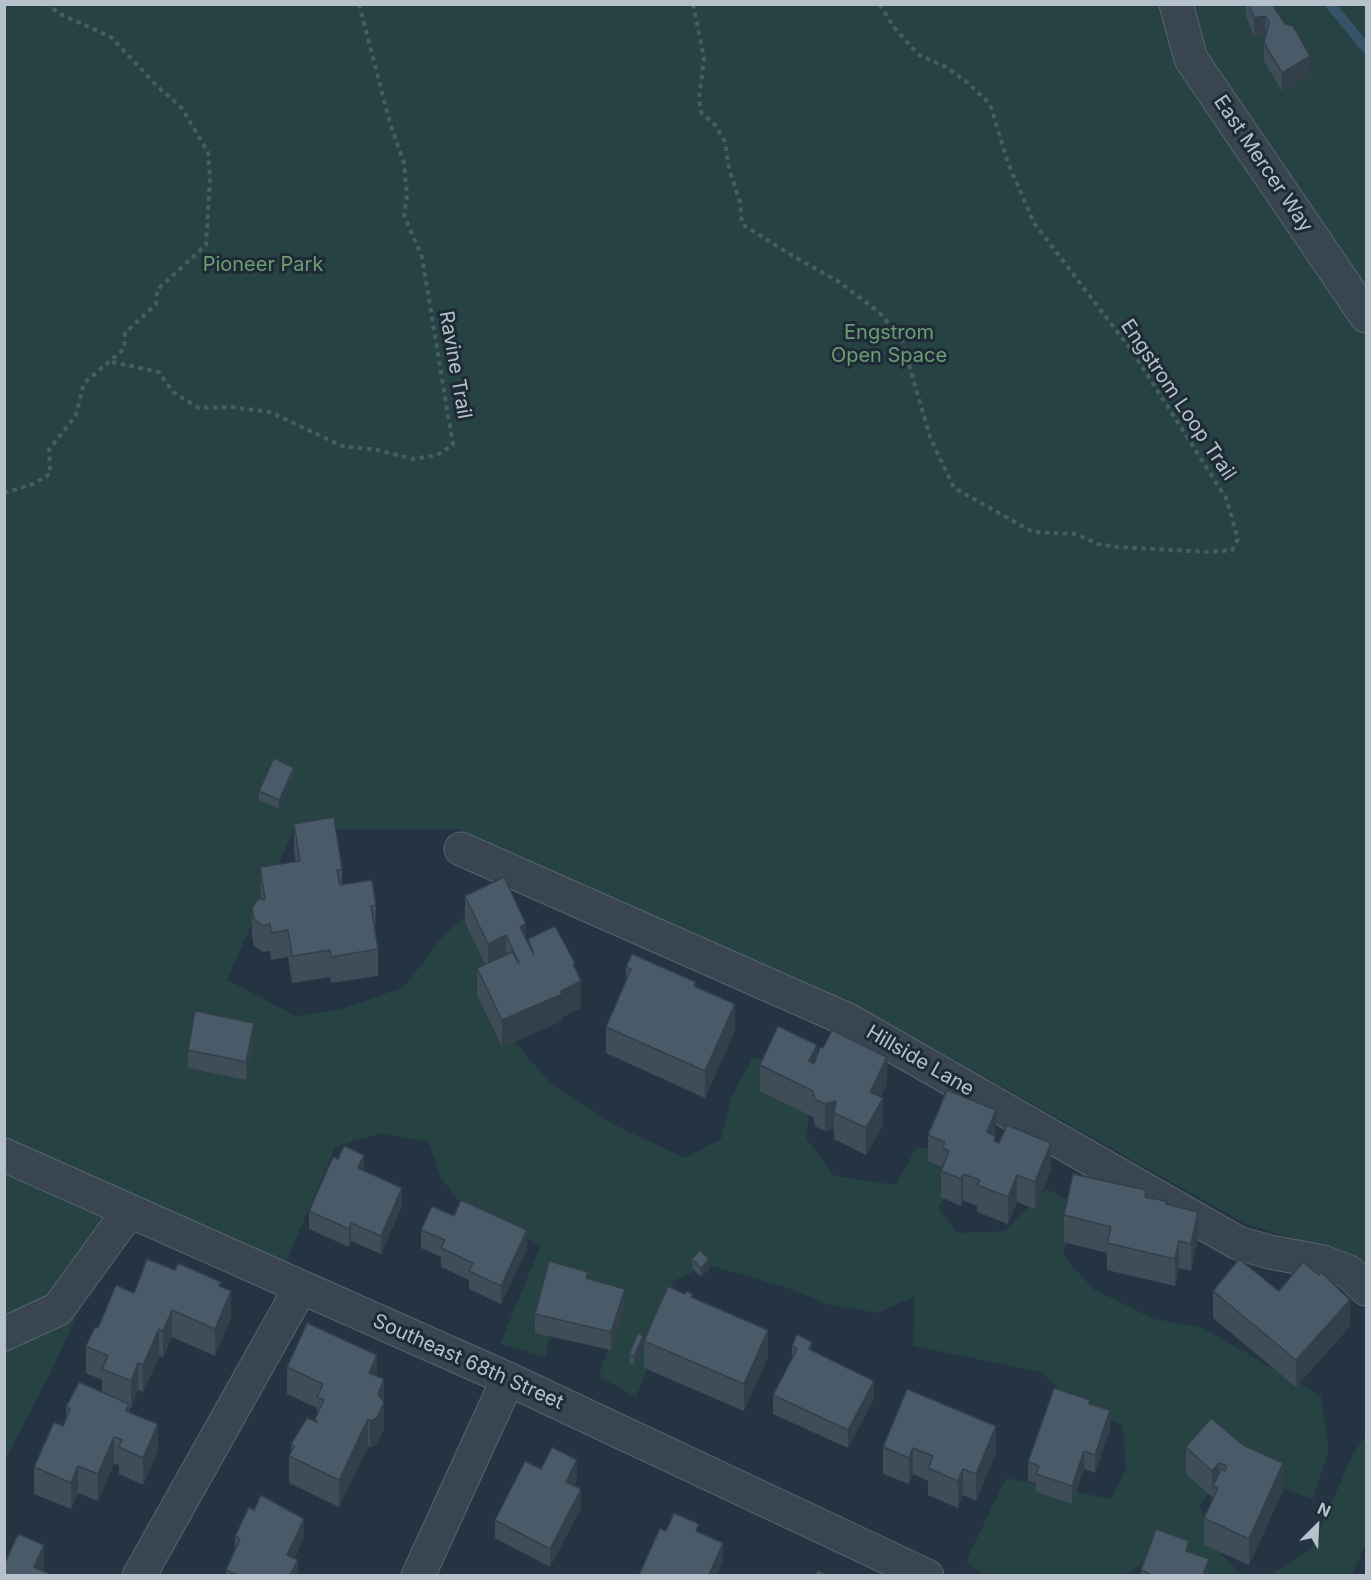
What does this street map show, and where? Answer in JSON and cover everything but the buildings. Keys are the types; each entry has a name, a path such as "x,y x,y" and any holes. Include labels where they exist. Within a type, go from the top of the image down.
{"street":[{"name":"East Mercer Way","path":"1176,4 1191,59 1366,316"},
{"name":"Hillside Lane","path":"461,849 848,1020 1238,1243 1270,1252 1323,1262 1349,1272 1366,1288"},
{"name":"Southeast 68th Street","path":"4,1155 508,1379 927,1575"},
{"path":"4,1334 58,1309 129,1211"},
{"path":"139,1575 301,1287"},
{"path":"418,1575 508,1379"}],"path":[{"path":"4,493 33,484 50,474 49,450 76,415 84,383 124,350 125,333 156,304 157,290 206,245 210,177 208,152 181,106 157,86 111,37 60,14 47,4"},
{"name":"Ravine Trail","path":"112,362 159,372 173,392 199,408 231,407 270,412 302,425 342,447 377,450 414,459 437,455 453,445 422,257 404,215 407,196 404,162 390,123 359,4"},
{"name":"Engstrom Loop Trail","path":"693,4 704,58 699,99 701,112 715,125 725,142 729,169 740,202 742,224 788,254 839,282 899,330 930,437 954,488 1033,532 1076,534 1098,544 1117,547 1232,550 1238,539 1226,498 1132,351 1034,224 1008,163 990,104 968,83 946,67 919,55 896,30 879,4"}],"green space":[{"path":"5,5 1366,5 1366,1261 1246,1224 858,1006 459,829 294,829 227,980 296,1016 342,1009 404,987 443,936 476,907 512,920 487,1010 552,1085 617,1126 685,1158 721,1139 731,1098 753,1057 813,1077 806,1138 834,1176 896,1185 916,1148 954,1146 969,1167 938,1208 957,1233 1005,1231 1046,1189 1078,1204 1063,1255 1093,1289 1154,1319 1201,1327 1321,1396 1329,1449 1313,1499 1229,1468 1199,1507 1223,1556 1240,1575 1193,1575 1161,1550 1125,1575 985,1575 966,1561 1006,1478 1111,1499 1126,1469 1123,1426 1078,1407 1041,1372 913,1346 915,1296 878,1313 830,1305 791,1289 709,1265 673,1281 663,1330 636,1397 599,1376 615,1329 554,1309 546,1357 500,1344 541,1245 466,1210 441,1178 428,1142 382,1133 335,1147 285,1265 131,1194 53,1368 5,1460"},
{"path":"1366,1435 1366,1543 1352,1575 1270,1575 1312,1548 1352,1456"}],"waterway":[{"path":"1330,4 1366,48"}],"park label":[{"name":"Pioneer Park","path":"263,265"},
{"name":"Engstrom Open Space","path":"889,344"}]}
